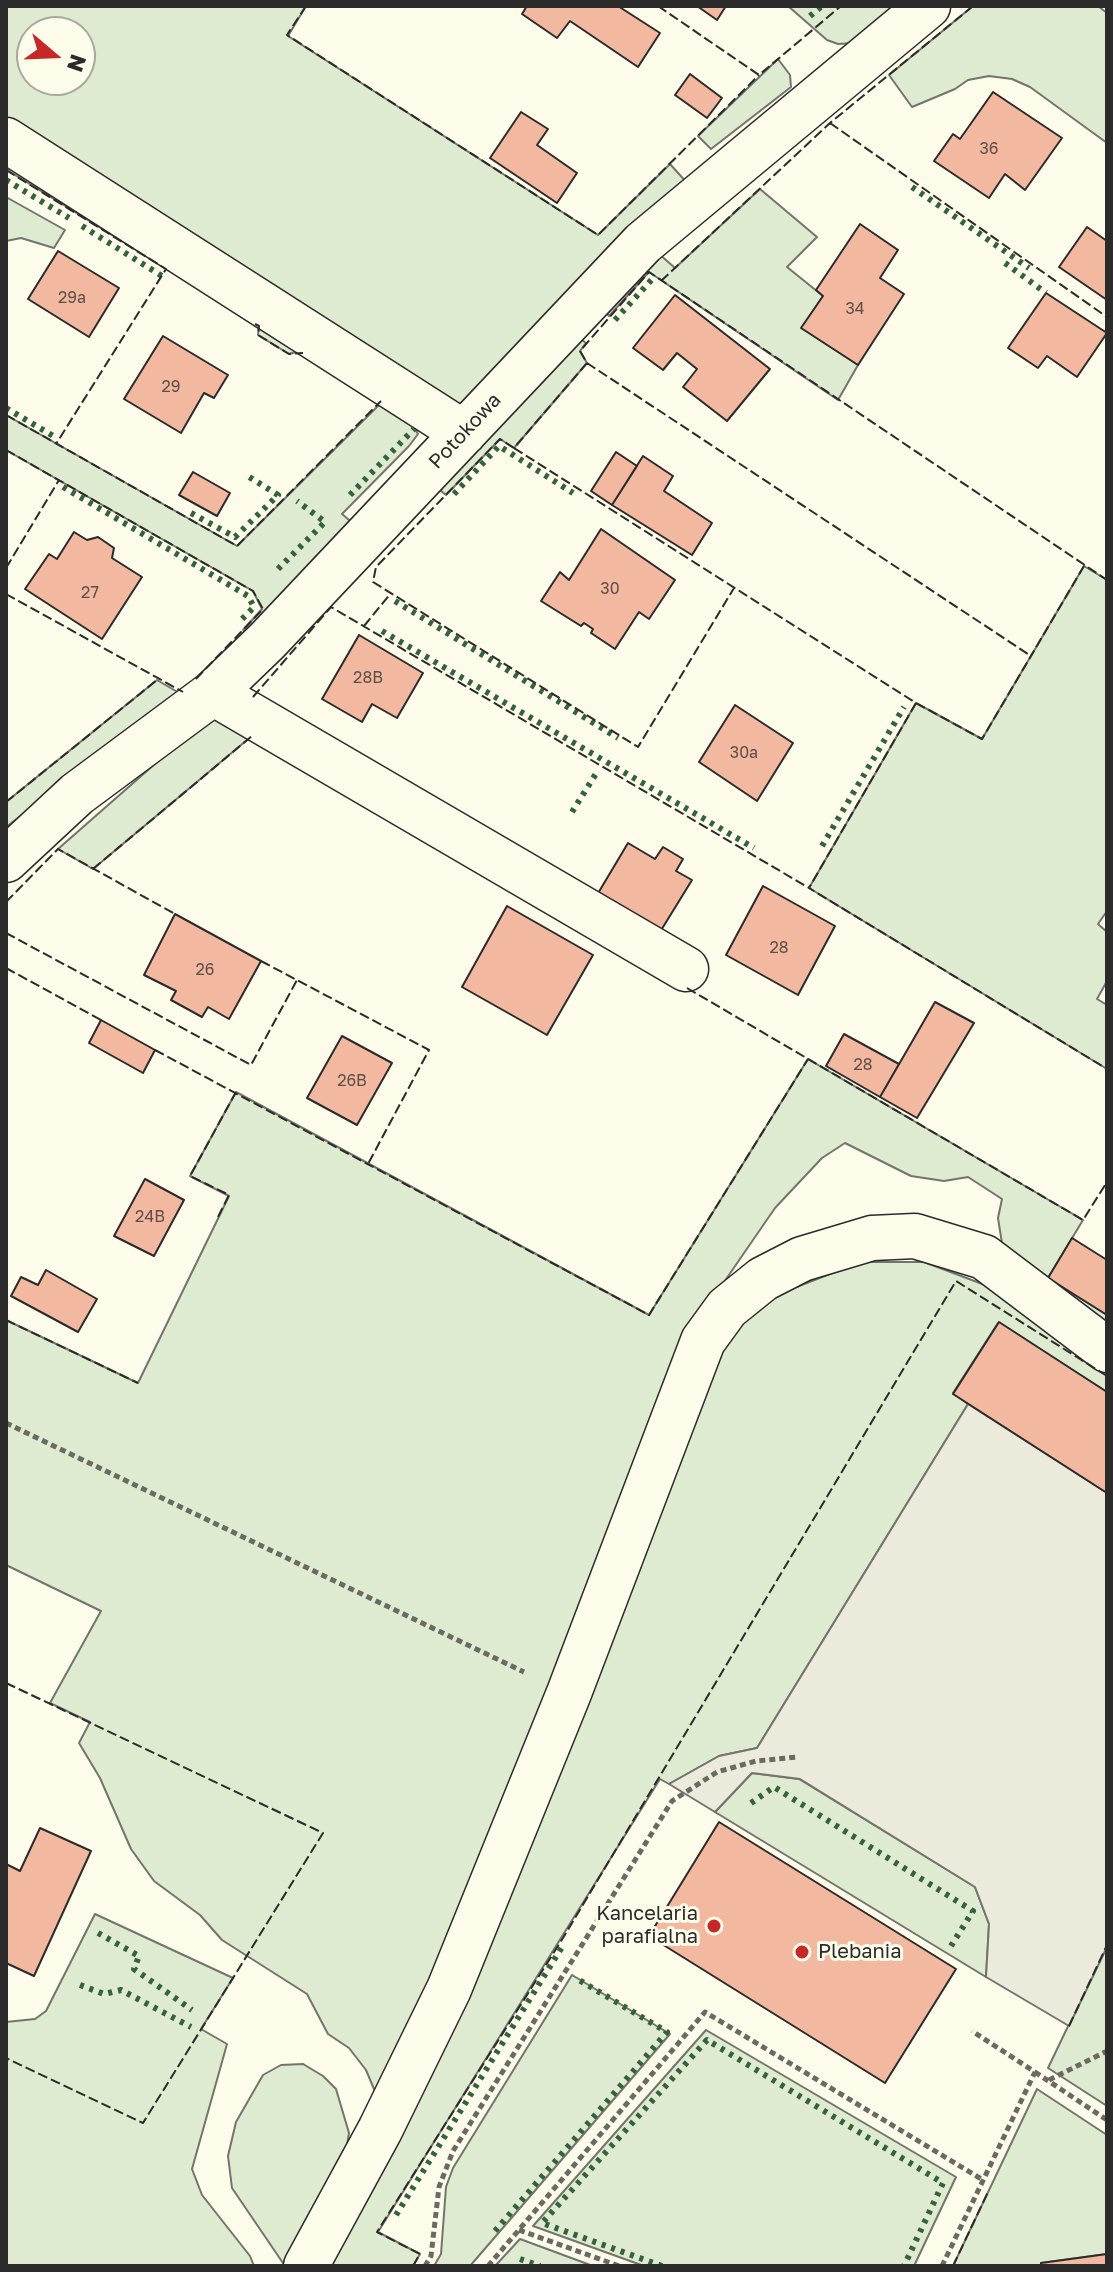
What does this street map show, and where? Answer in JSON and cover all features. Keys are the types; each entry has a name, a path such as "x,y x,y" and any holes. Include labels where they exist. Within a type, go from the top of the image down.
{"street":[{"name":"Potokowa","path":"6,860 77,794 213,693 643,243 928,6"},
{"path":"6,140 464,433"},
{"path":"213,693 686,969"},
{"path":"306,2266 380,2130 449,1989 569,1693 703,1341 727,1308 763,1279 802,1259 872,1238 915,1236 984,1257 1107,1350"}],"path":[{"path":"6,1423 569,1693"},
{"path":"425,2266 431,2256 439,2187 453,2151 672,1801 717,1772 756,1761 798,1757"},
{"path":"488,2266 705,2012 983,2180"},
{"path":"972,2031 1107,2120"},
{"path":"1048,2081 1107,2051"},
{"path":"942,2266 1035,2072"},
{"path":"519,2230 619,2266"}],"green space":[{"path":"6,6 306,6 288,36 598,235 670,164 688,184 458,413 6,125"},
{"path":"788,6 905,6 854,43 838,44 827,40"},
{"path":"973,6 1098,6 1107,13 1107,143 1030,87 1012,79 989,76 968,80 955,89 912,107 889,75"},
{"path":"778,59 790,75 791,87 711,149 698,136"},
{"path":"14,158 411,421 418,434 342,514 355,525 251,633 243,630 262,609 253,591 6,450 6,415 237,546 382,402 300,351 289,354 258,335 259,326 7,170"},
{"path":"760,189 817,237 787,267 823,296 802,328 858,365 838,400 649,272 609,316 603,309 658,253 675,268"},
{"path":"6,197 65,230 54,248 21,238 6,241"},
{"path":"578,337 586,343 580,351 587,363 514,448 500,439 446,495 440,490"},
{"path":"1084,566 1107,580 1107,911 1098,924 1107,932 1107,981 1097,999 1107,1005 1107,1069 809,888 916,703 982,739"},
{"path":"157,680 181,694 6,827 6,802"},
{"path":"213,713 253,735 93,869 58,849"},
{"path":"808,1059 1083,1220 1048,1278 1107,1315 1107,1336 1004,1256 998,1218 1002,1199 968,1177 944,1181 911,1176 845,1143 822,1158 775,1208 689,1333 634,1488 379,2101 366,2070 349,2048 328,2034 307,1994 222,1940 200,1915 154,1881 131,1849 100,1778 79,1743 90,1722 50,1703 101,1611 6,1565 6,1320 138,1383 229,1196 190,1176 236,1092 649,1315"},
{"path":"861,1262 924,1262 985,1285 1107,1366 1107,1392 998,1323 953,1393 968,1404 757,1748 719,1756 669,1784 660,1779 378,2232 420,2254 413,2266 326,2266 721,1338 781,1293"},
{"path":"752,1773 799,1779 975,1887 989,1924 986,1977 715,1812"},
{"path":"95,1914 233,1978 201,2029 227,2044 192,2169 202,2195 250,2256 254,2266 6,2266 6,2022 35,2019 46,2011"},
{"path":"1107,1945 1107,2106 1048,2068"},
{"path":"572,1975 670,2034 470,2266 434,2266 441,2254 446,2187 453,2168"},
{"path":"706,2030 956,2177 914,2266 644,2266 533,2226"},
{"path":"303,2064 323,2076 336,2089 349,2133 344,2163 285,2266 232,2188 228,2156 236,2122 263,2075 281,2065"},
{"path":"1037,2089 1107,2135 1107,2254 1041,2263 1041,2266 953,2266"},
{"path":"520,2239 593,2266 495,2266"}],"shaded area":[{"path":"968,1404 1107,1493 1107,1947 1069,2026 986,1977 989,1924 975,1887 800,1779 752,1773 715,1812 669,1784 719,1756 757,1748"}],"building":[{"path":"527,6 618,6 660,33 638,67 570,21 557,38 522,14"},
{"path":"697,6 726,6 717,20"},
{"path":"690,74 722,98 707,118 675,95"},
{"path":"993,92 1062,138 1025,190 1005,174 989,198 934,161 953,134 960,139"},
{"path":"521,112 548,129 537,145 577,173 557,203 490,158"},
{"path":"860,224 898,250 880,278 904,294 858,365 801,328 823,296 816,290"},
{"path":"1087,227 1107,241 1107,300 1059,267"},
{"path":"58,251 119,288 89,337 28,299"},
{"path":"1046,293 1107,333 1077,377 1047,356 1038,368 1008,348"},
{"path":"675,295 770,369 727,421 683,387 697,369 677,353 663,370 633,348"},
{"path":"163,336 228,375 214,398 204,393 181,433 124,399"},
{"path":"616,452 637,466 612,505 591,491"},
{"path":"643,456 673,476 664,491 712,523 692,555 612,505"},
{"path":"193,472 230,493 217,516 179,495"},
{"path":"601,529 675,580 649,619 639,612 615,649 591,633 593,629 584,623 581,626 541,601 560,572 569,580"},
{"path":"74,532 87,540 98,537 114,548 112,558 142,577 102,639 25,589 49,554 57,559"},
{"path":"359,635 423,673 397,718 372,704 362,722 322,699"},
{"path":"735,705 793,743 757,801 699,762"},
{"path":"628,843 655,859 663,847 683,859 676,871 692,880 660,932 597,895"},
{"path":"763,886 835,926 798,995 726,955"},
{"path":"507,906 593,955 547,1035 462,987"},
{"path":"175,914 261,961 229,1019 208,1007 202,1017 171,1000 176,991 144,975"},
{"path":"935,1002 974,1023 917,1118 880,1097"},
{"path":"101,1020 155,1050 143,1073 89,1043"},
{"path":"844,1034 899,1064 880,1097 826,1066"},
{"path":"342,1036 392,1063 357,1125 307,1098"},
{"path":"145,1179 184,1200 154,1256 114,1236"},
{"path":"1072,1238 1107,1260 1107,1315 1048,1278"},
{"path":"46,1270 97,1299 78,1332 11,1296 21,1277 38,1285"},
{"path":"999,1322 1107,1392 1107,1493 953,1394"},
{"name":"Plebania","path":"719,1822 956,1969 885,2083 649,1936"},
{"path":"40,1828 91,1851 34,1976 6,1963 6,1864 20,1871"},
{"path":"1107,2254 1107,2266 1041,2266 1041,2263"}],"hedge":[{"path":"810,16 822,6"},
{"path":"6,180 69,218"},
{"path":"912,187 1029,268"},
{"path":"82,226 162,276"},
{"path":"1005,263 1046,293"},
{"path":"615,320 655,276"},
{"path":"6,408 55,437"},
{"path":"350,495 414,429"},
{"path":"454,494 499,446 573,493"},
{"path":"191,513 235,537 278,495 246,475"},
{"path":"63,487 248,596 254,607 240,621"},
{"path":"278,569 325,522 297,501"},
{"path":"395,601 618,738"},
{"path":"382,631 754,848"},
{"path":"822,846 904,707"},
{"path":"572,812 597,772"},
{"path":"751,1803 774,1787 973,1911 951,1946"},
{"path":"98,1933 139,1956 134,1969 192,2010"},
{"path":"396,2215 562,1947"},
{"path":"495,2231 667,2032 579,1980"},
{"path":"80,1985 104,1994 121,1990 191,2027"},
{"path":"662,2266 542,2223 707,2040 943,2183 904,2266"},
{"path":"520,2259 540,2266"}],"fence":[{"path":"306,6 287,35 598,235 759,75"},
{"path":"658,6 759,75 841,6"},
{"path":"661,281 830,123 973,6"},
{"path":"830,123 1107,317"},
{"path":"6,170 166,269 56,444"},
{"path":"1084,566 982,739 916,703 514,448 587,363 580,351 649,272 1107,580"},
{"path":"255,324 259,326 258,335 289,354 303,353"},
{"path":"587,363 1031,656"},
{"path":"6,415 237,546 381,401"},
{"path":"514,448 500,439 376,567 373,582 638,747 734,588"},
{"path":"6,450 253,591 263,609 194,681"},
{"path":"6,568 59,480"},
{"path":"364,626 391,593"},
{"path":"6,594 183,692"},
{"path":"253,697 331,607 809,888"},
{"path":"6,802 157,680"},
{"path":"916,703 809,888 1107,1069"},
{"path":"93,869 252,736"},
{"path":"6,902 58,849 175,914"},
{"path":"6,933 251,1065 297,980"},
{"path":"261,961 429,1050 368,1164"},
{"path":"6,968 101,1020"},
{"path":"687,988 1083,1220 1107,1182"},
{"path":"155,1050 649,1315 808,1059"},
{"path":"218,1217 229,1195 190,1176 236,1092"},
{"path":"413,2266 420,2254 377,2232 563,1938 956,1281 1107,1376"},
{"path":"6,1320 138,1383"},
{"path":"6,1683 323,1833 143,2123 6,2058"},
{"path":"1069,2026 1107,1945"},
{"path":"953,2266 988,2192"}],"place":[{"name":"Kancelaria parafialna","path":"714,1926"},
{"name":"Plebania","path":"802,1952"}]}
